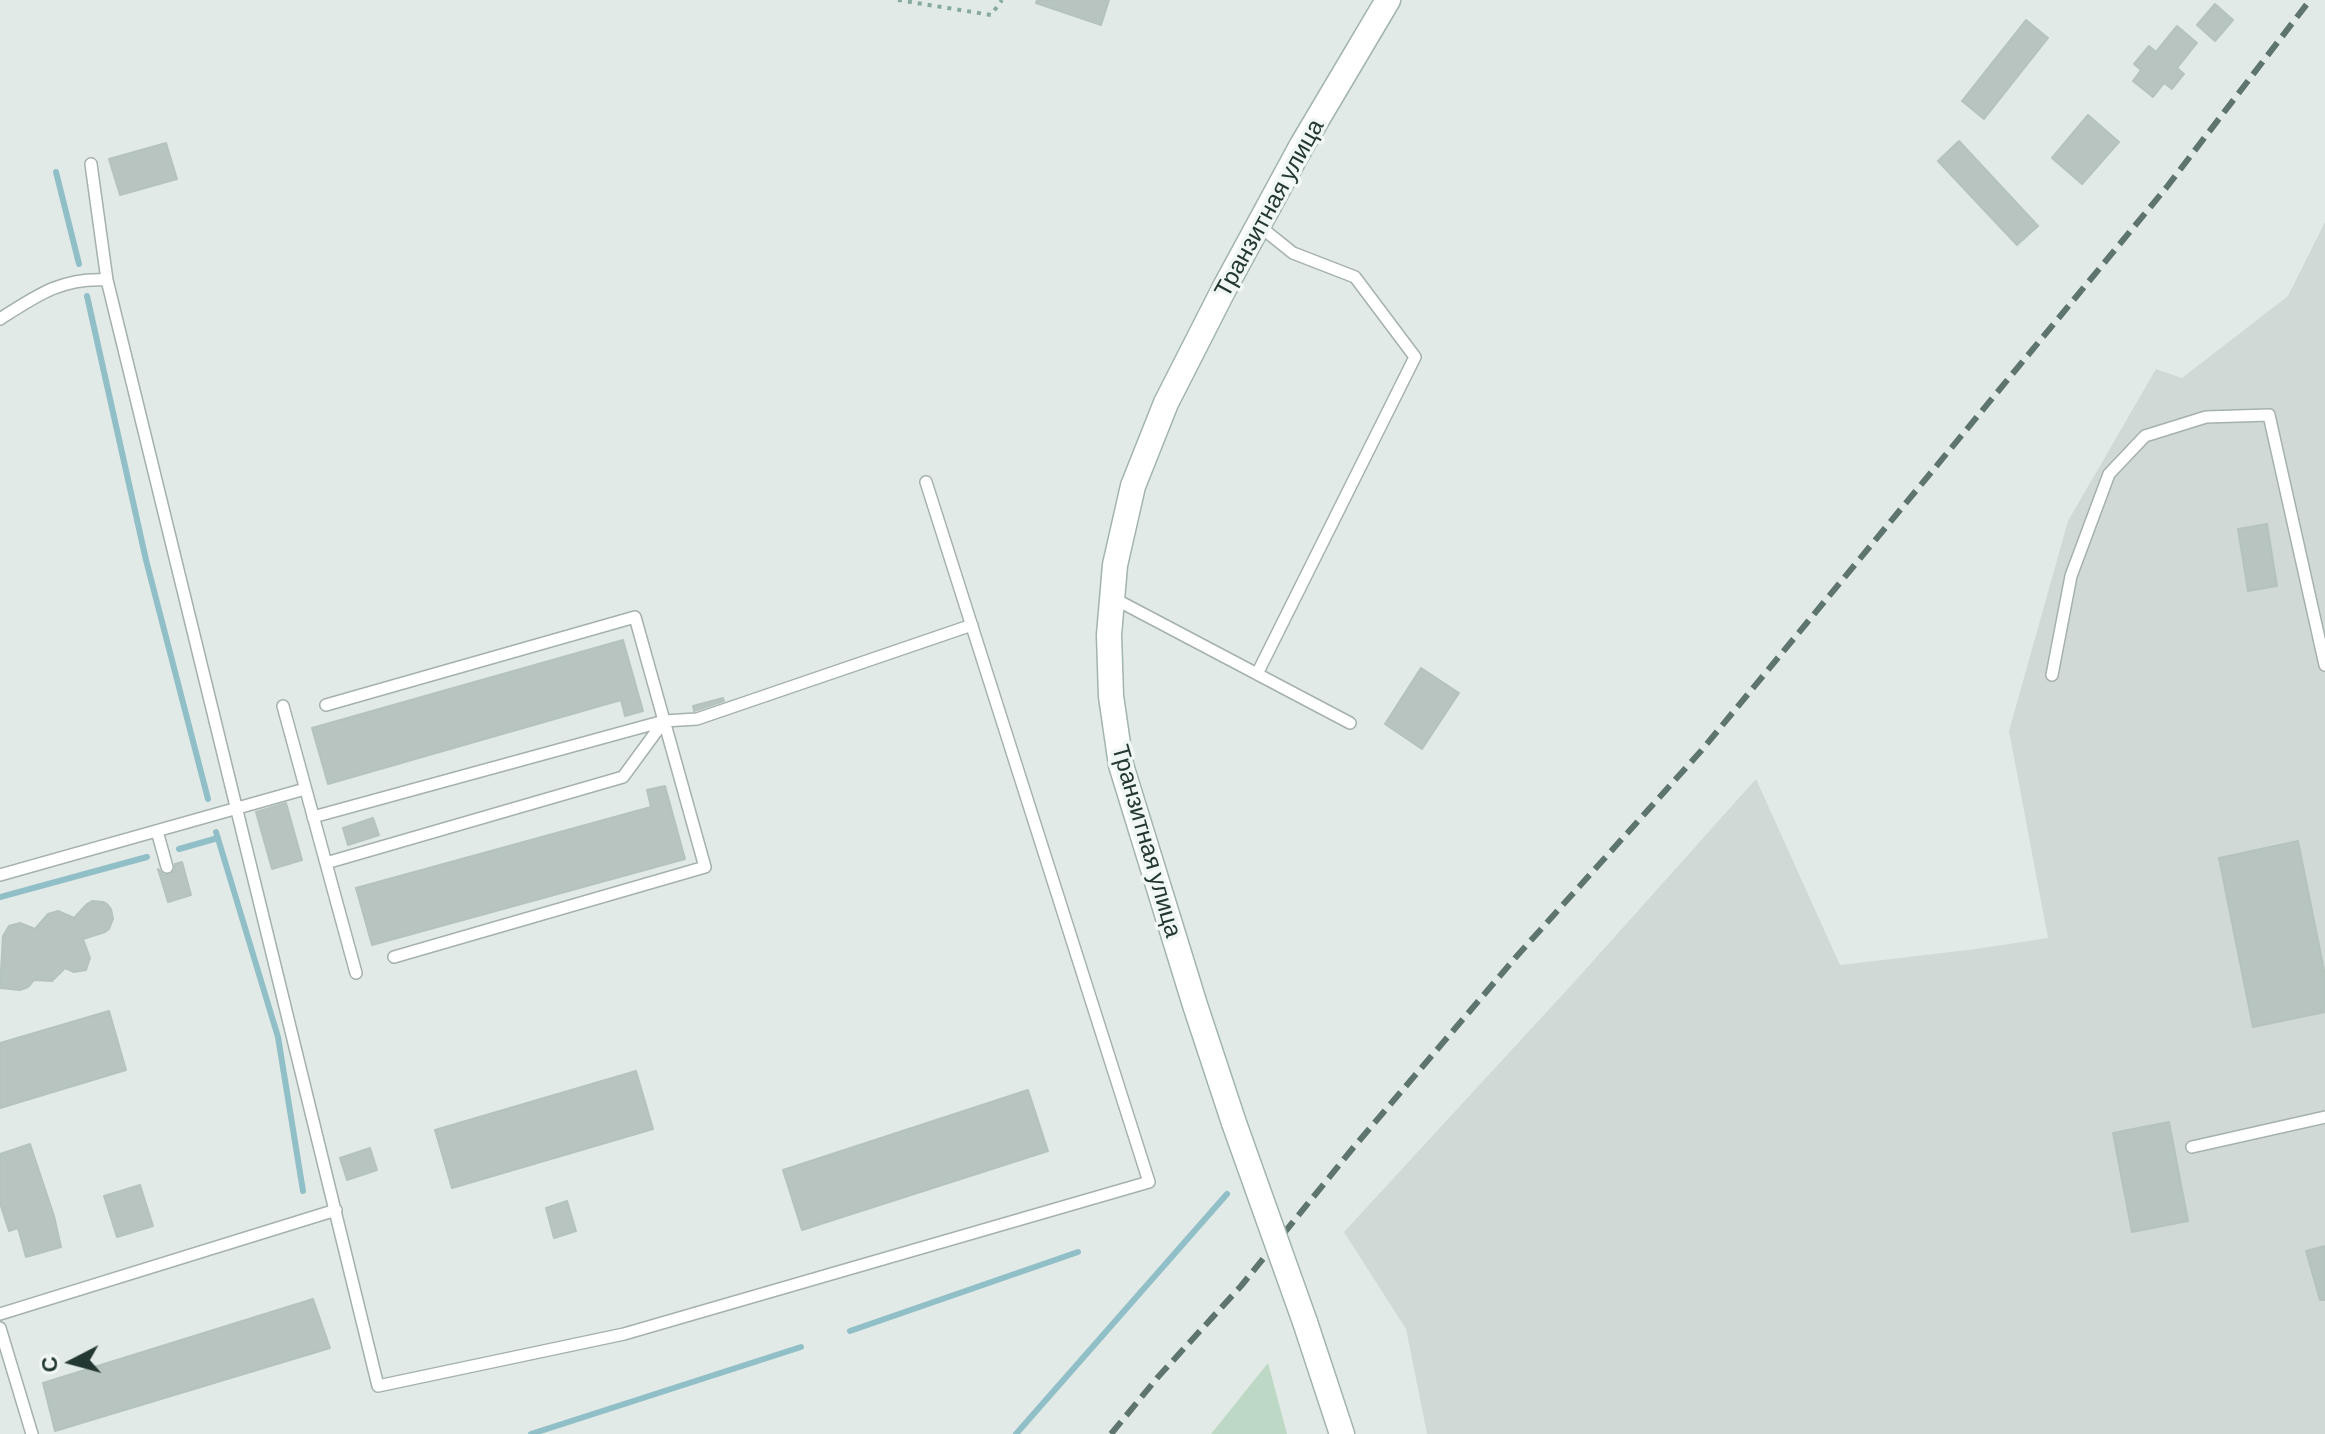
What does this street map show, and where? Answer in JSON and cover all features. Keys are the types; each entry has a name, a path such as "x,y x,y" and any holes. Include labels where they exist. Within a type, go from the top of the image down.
{"main road":[{"name":"Транзитная улица","path":"1342,1434 1195,1005 1121,765 1111,696 1109,635 1115,565 1133,486 1166,403 1302,145 1388,0"}],"lane":[{"path":"91,164 107,280 378,1386 624,1334 1149,1182 926,482"},
{"path":"1257,674 1415,357 1355,277 1293,253 1258,225"},
{"path":"0,319 46,289 90,279 107,280"},
{"path":"2052,675 2071,576 2109,474 2145,436 2206,417 2269,415 2325,665"},
{"path":"1112,598 1350,723"},
{"path":"326,705 635,617 705,867 394,957"},
{"path":"313,817 664,721 697,719 972,625"},
{"path":"283,706 356,973"},
{"path":"326,863 623,777 664,721"},
{"path":"0,875 305,789"},
{"path":"157,831 167,867"},
{"path":"2192,1147 2325,1117"},
{"path":"0,1314 336,1210"},
{"path":"0,1328 32,1434"}],"path":[{"path":"898,0 991,15 1002,0"}],"shaded area":[{"path":"2325,222 2325,1434 1427,1434 1406,1329 1344,1232 1756,779 1840,965 2048,938 2009,731 2068,521 2156,369 2182,378 2288,296"}],"green space":[{"path":"1268,1363 1287,1434 1211,1434"}],"building":[{"path":"1037,0 1109,0 1101,25 1036,3"},
{"path":"2215,4 2233,20 2215,41 2197,25"},
{"path":"2026,20 2048,38 1984,119 1962,101"},
{"path":"2177,26 2197,43 2177,68 2184,74 2172,89 2164,83 2153,97 2133,81 2141,70 2134,64 2149,46 2156,52"},
{"path":"2088,115 2119,142 2082,184 2052,158"},
{"path":"1959,141 2038,226 2017,245 1938,161"},
{"path":"166,143 177,179 120,195 109,159"},
{"path":"2267,524 2277,586 2248,591 2238,529"},
{"path":"623,640 643,711 625,716 621,700 328,784 312,728"},
{"path":"1421,668 1459,693 1422,749 1385,724"},
{"path":"723,698 724,701 694,711 693,706"},
{"path":"665,786 685,859 372,945 356,888 651,807 647,790"},
{"path":"286,803 302,860 272,869 256,812"},
{"path":"373,818 379,835 348,845 343,828"},
{"path":"2298,841 2325,975 2325,1012 2253,1027 2219,858"},
{"path":"182,862 191,895 168,902 158,869 164,875 170,875 175,870 175,864"},
{"path":"92,901 107,904 113,919 105,932 83,939 90,958 86,970 74,972 65,968 52,981 34,980 20,990 0,988 3,936 9,926 20,923 35,929 48,914 58,911 74,918"},
{"path":"109,1011 126,1070 0,1108 0,1043"},
{"path":"636,1071 653,1129 452,1188 435,1130"},
{"path":"1028,1090 1048,1151 802,1230 783,1170"},
{"path":"2169,1122 2188,1221 2132,1232 2113,1133"},
{"path":"30,1144 61,1247 26,1257 18,1228 9,1231 0,1203 0,1154"},
{"path":"370,1148 377,1170 347,1180 340,1158"},
{"path":"140,1185 153,1226 117,1237 104,1196"},
{"path":"567,1201 576,1231 554,1238 546,1208"},
{"path":"2325,1246 2325,1300 2320,1300 2306,1251"},
{"path":"313,1299 330,1348 55,1431 43,1383"}],"waterway":[{"path":"56,172 79,264"},
{"path":"87,296 146,560 208,799"},
{"path":"216,832 278,1037 303,1191"},
{"path":"179,849 218,838"},
{"path":"0,897 147,857"},
{"path":"1016,1434 1227,1194"},
{"path":"850,1331 1078,1252"},
{"path":"531,1434 801,1347"}],"railway":[{"path":"1111,1434 1241,1286 1353,1148 1516,957 1701,751 2166,188 2310,0"}]}
